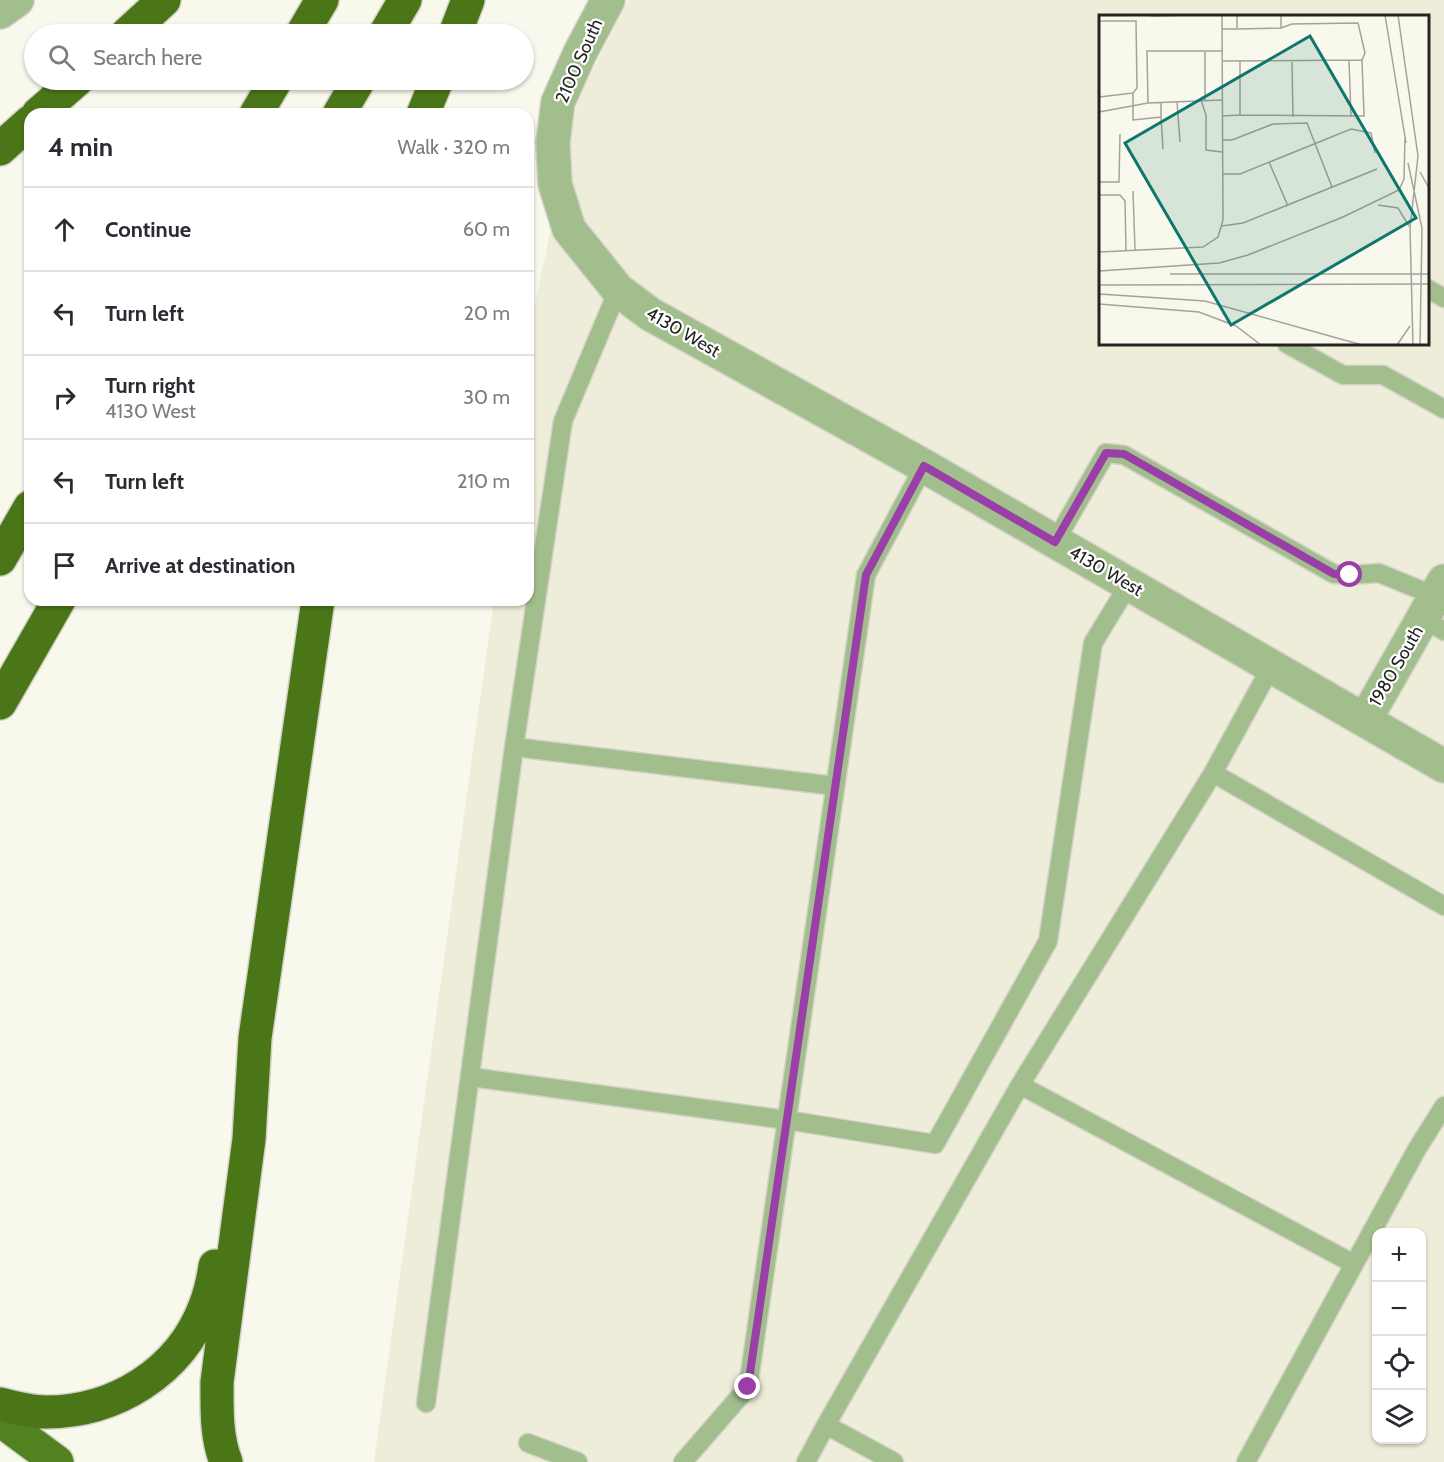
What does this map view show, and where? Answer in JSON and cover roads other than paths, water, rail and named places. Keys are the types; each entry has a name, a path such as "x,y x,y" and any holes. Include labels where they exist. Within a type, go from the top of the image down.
{"highway":[{"path":"138,24 164,0"},
{"path":"308,24 322,0"},
{"path":"391,24 405,0"},
{"path":"459,24 468,0"},
{"path":"46,108 66,90"},
{"path":"260,108 270,90"},
{"path":"343,108 353,90"},
{"path":"425,108 433,90"},
{"path":"0,149 24,127"},
{"path":"0,560 24,518"},
{"path":"0,703 56,606"},
{"path":"0,1404 30,1412 45,1412 80,1410 104,1403 137,1388 165,1368 185,1345 200,1318 210,1292 233,1138 255,1038 317,606"},
{"path":"226,1462 219,1437 218,1382 249,1139 255,1038"},
{"path":"0,1420 57,1462"}],"street":[{"path":"0,12 17,0"},
{"name":"2100 South","path":"569,229 555,184 553,142 558,102 580,53 608,0"},
{"name":"4130 West","path":"569,229 618,290 650,314 924,466 1444,766"},
{"name":"1980 South","path":"1365,720 1437,606"}],"lane":[{"path":"426,1403 514,747 562,421 618,290"},
{"path":"1429,290 1444,298"},
{"path":"1289,345 1343,375 1383,375 1444,409"},
{"path":"1055,542 1106,453 1124,454 1334,574 1379,573 1437,606"},
{"path":"683,1462 748,1387 866,575 924,466"},
{"path":"471,1077 787,1120 935,1144 1048,942 1093,643 1129,584"},
{"path":"806,1462 1020,1085 1213,773 1271,667"},
{"path":"514,747 835,786"},
{"path":"1213,773 1444,906"},
{"path":"1020,1085 1354,1264"},
{"path":"1246,1462 1417,1149 1444,1106"},
{"path":"826,1425 894,1462"},
{"path":"528,1443 578,1462"}]}
